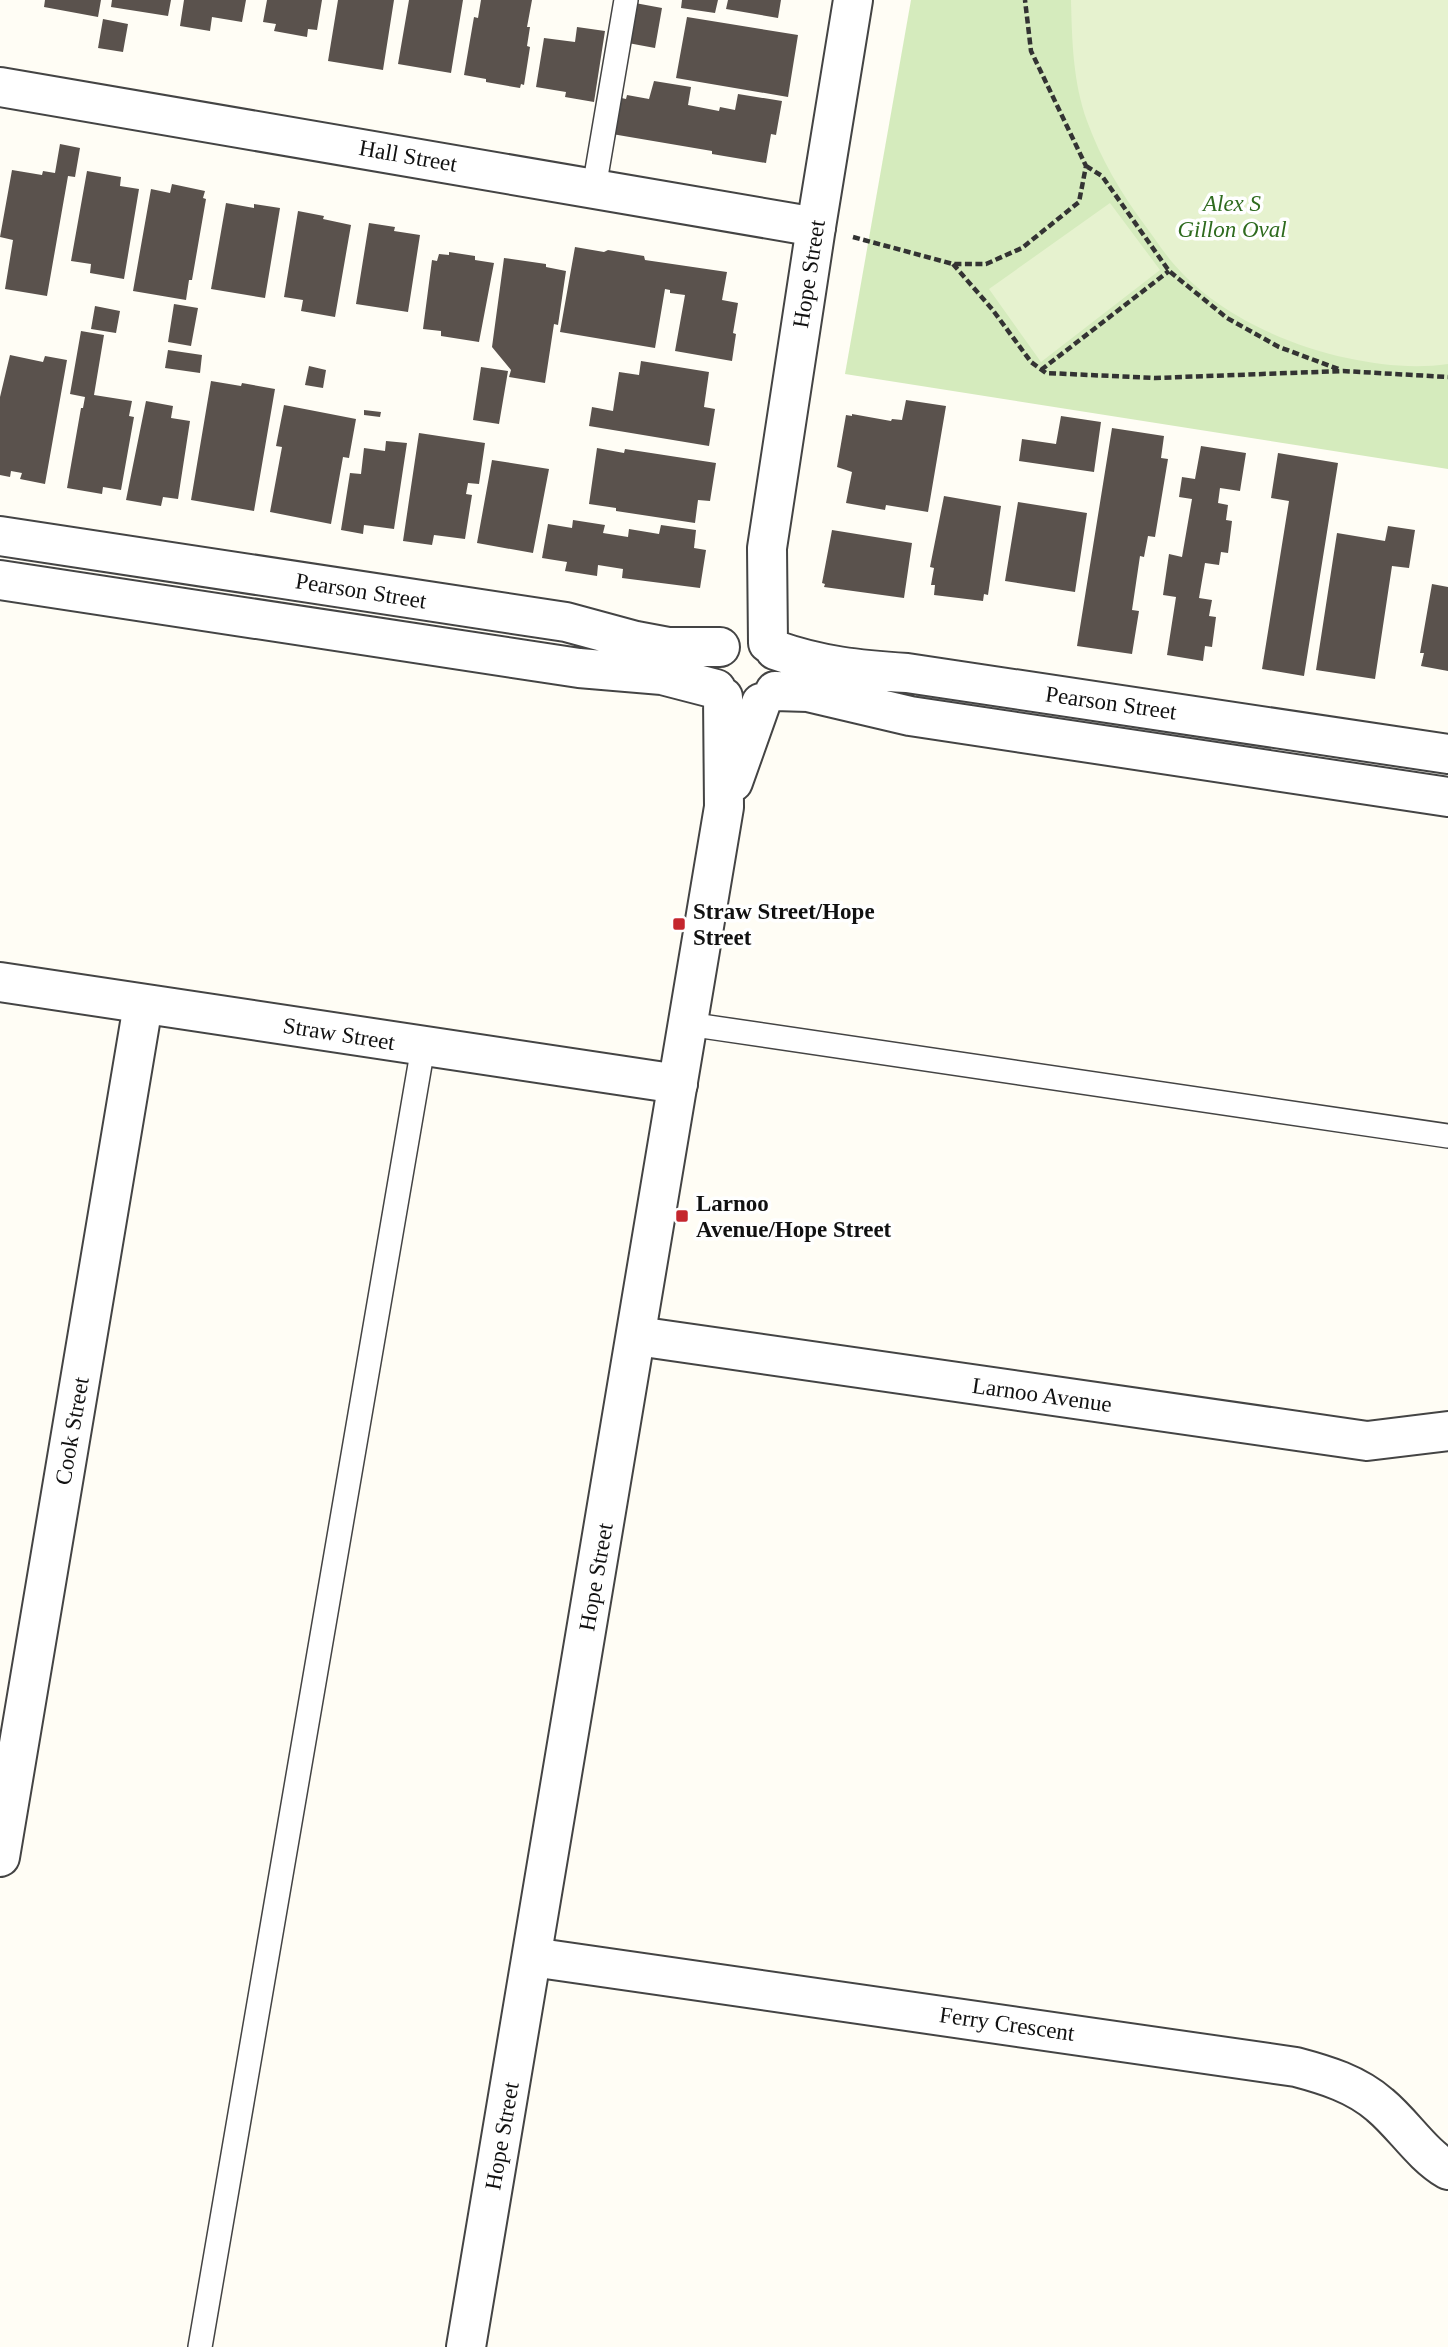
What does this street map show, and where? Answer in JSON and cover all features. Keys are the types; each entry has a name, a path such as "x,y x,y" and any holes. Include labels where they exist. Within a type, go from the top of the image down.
{"street":[{"name":"Hope Street","path":"750,644 853,0"},
{"name":"Hall Street","path":"0,87 816,227"},
{"name":"Pearson Street","path":"0,536 566,622 636,642 668,647 750,644 837,668 907,673 1448,754"},
{"name":"Pearson Street","path":"0,580 579,668 662,675 720,693"},
{"path":"750,644 780,659 780,681 768,697 741,706 720,693 712,679 711,667 750,644"},
{"name":"Pearson Street","path":"768,697 808,692 909,716 1448,797"},
{"name":"Hope Street","path":"466,2347 724,807 720,693"},
{"name":"Hope Street","path":"724,807 768,697"},
{"name":"Straw Street","path":"0,982 678,1084"},
{"name":"Cook Street","path":"0,1857 143,1005"},
{"name":"Larnoo Avenue","path":"637,1336 1367,1441 1448,1431"},
{"name":"Ferry Crescent","path":"532,1957 1296,2067 1338,2079 1379,2104 1414,2141 1448,2169"}],"lane":[{"path":"594,188 626,0"},
{"path":"688,1024 1448,1136"},
{"path":"200,2347 423,1047"}],"path":[{"path":"1024,0 1031,51 1086,166 1102,176 1169,271 1237,323 1279,347 1343,371"},
{"path":"816,227 953,264 986,264 1022,248 1079,202 1086,166"},
{"path":"953,264 992,309 1031,362 1046,373 1154,378 1343,371 1448,377"},
{"path":"1041,370 1169,271"}],"green space":[{"name":"Alex S Gillon Oval","path":"911,0 1448,0 1448,469 845,374"},
{"path":"1071,0 1448,0 1448,364 1384,364 1347,358 1299,345 1229,311 1189,280 1168,257 1127,200 1092,135 1076,76"},
{"path":"1110,203 1160,270 1041,362 989,289"}],"building":[{"path":"45,0 101,0 98,17 44,7"},
{"path":"112,0 171,0 168,16 111,7"},
{"path":"184,0 246,0 242,22 212,17 210,31 180,26"},
{"path":"267,0 322,0 317,30 308,29 307,37 274,31 276,24 263,22"},
{"path":"338,0 394,0 383,70 328,61"},
{"path":"409,0 463,0 451,73 398,64"},
{"path":"481,0 532,0 527,27 530,27 527,46 530,47 524,85 521,84 520,88 464,75 474,17 478,18"},
{"path":"682,0 718,0 715,13 681,8"},
{"path":"728,0 781,0 778,18 726,9"},
{"path":"635,3 662,8 655,48 628,43"},
{"path":"687,17 798,35 788,97 676,78"},
{"path":"103,19 128,24 123,52 98,48"},
{"path":"577,27 605,31 594,102 565,97 566,92 536,87 544,38 575,42"},
{"path":"654,81 691,87 688,105 719,111 720,107 735,110 738,94 782,101 776,135 771,134 766,163 612,134 617,97 626,99 627,95 649,99"},
{"path":"60,144 80,148 75,177 68,176 47,296 5,289 13,240 0,237 12,170 42,175 43,171 55,173"},
{"path":"87,171 121,177 120,186 139,189 124,279 90,273 91,264 71,261"},
{"path":"172,184 205,191 203,198 206,199 186,300 133,291 151,189 170,193"},
{"path":"226,203 254,208 254,204 280,208 265,298 211,289"},
{"path":"298,211 351,225 335,317 301,311 303,300 284,297"},
{"path":"369,223 420,235 408,312 356,304"},
{"path":"575,247 604,252 608,250 644,256 645,260 727,272 722,300 738,303 732,361 675,351 685,295 670,293 670,290 665,289 655,348 560,332"},
{"path":"449,252 475,256 475,260 494,263 479,342 441,336 441,331 423,329 432,260 437,261 439,254 449,255"},
{"path":"504,258 546,264 546,267 566,271 545,383 509,377 511,370 492,347"},
{"path":"174,304 198,308 191,346 168,342"},
{"path":"95,306 120,311 116,333 91,329"},
{"path":"81,331 104,335 94,395 132,401 129,416 134,417 121,490 103,487 102,494 67,488 85,397 70,394"},
{"path":"168,350 202,355 200,373 165,368"},
{"path":"10,355 43,362 45,356 67,360 45,484 20,479 22,473 11,471 10,477 0,475 0,397"},
{"path":"641,361 709,372 704,407 715,409 709,446 589,426 592,407 613,411 619,372 639,375"},
{"path":"309,366 326,370 323,388 305,385"},
{"path":"481,367 508,371 499,424 473,420"},
{"path":"211,381 275,389 254,511 191,500"},
{"path":"906,400 946,406 928,512 886,505 885,510 846,503 852,472 837,467 846,415 902,420"},
{"path":"146,401 173,406 171,418 190,421 178,499 163,497 161,506 126,500"},
{"path":"284,405 356,419 349,458 343,457 331,524 270,512 282,447 276,446"},
{"path":"364,410 381,412 380,417 364,415"},
{"path":"1061,416 1101,422 1094,472 1019,461 1022,439 1056,444"},
{"path":"1112,428 1164,436 1161,458 1168,459 1155,537 1148,536 1144,557 1140,556 1132,610 1139,611 1132,654 1077,646"},
{"path":"419,433 485,443 479,484 468,483 466,494 472,495 465,539 434,535 432,545 403,541"},
{"path":"386,441 407,443 394,529 364,525 363,534 341,530 350,473 361,474 364,448 385,451"},
{"path":"1201,446 1246,453 1240,491 1220,488 1218,503 1228,505 1226,520 1232,521 1228,553 1221,552 1219,565 1205,563 1199,598 1212,600 1209,616 1216,617 1212,647 1205,646 1203,661 1167,655 1176,597 1163,595 1169,554 1182,557 1192,499 1179,497 1182,477 1195,479"},
{"path":"597,448 624,453 625,449 716,463 710,501 698,500 695,523 616,511 616,508 589,504"},
{"path":"1278,453 1338,463 1304,676 1262,669 1289,501 1271,498"},
{"path":"492,460 549,469 533,553 477,543"},
{"path":"944,496 1001,506 988,595 984,594 983,601 934,595 935,585 931,585 934,568 930,567"},
{"path":"1018,502 1087,513 1075,592 1005,581"},
{"path":"573,520 605,525 603,533 628,537 629,529 659,534 661,525 696,530 694,548 706,550 700,588 622,578 623,569 598,565 597,576 565,571 567,562 542,558 548,524 572,528"},
{"path":"1388,526 1415,530 1409,568 1392,566 1375,679 1316,670 1337,533 1385,541"},
{"path":"832,530 912,543 904,598 824,587 825,584 822,583"},
{"path":"1432,584 1448,587 1448,671 1421,666 1424,653 1420,653"}],"place":[{"name":"Straw Street/Hope Street","path":"679,924"},
{"name":"Larnoo Avenue/Hope Street","path":"682,1216"}]}
